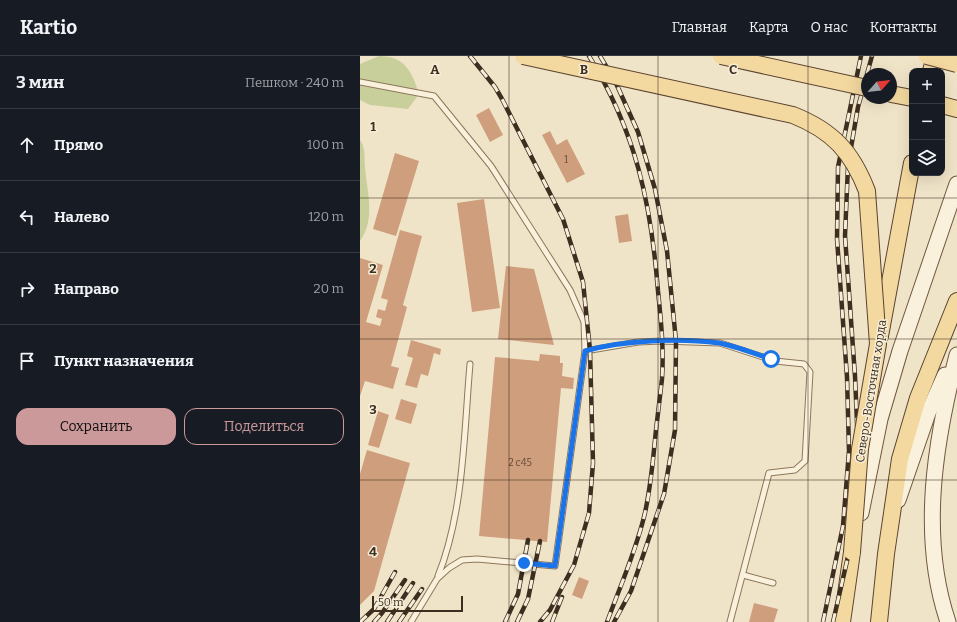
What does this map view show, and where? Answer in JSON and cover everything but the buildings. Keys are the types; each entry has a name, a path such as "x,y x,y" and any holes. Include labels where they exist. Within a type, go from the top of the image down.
{"main road":[{"path":"523,56 793,116 813,123 832,136 848,152 859,170 867,191 878,344"},
{"path":"721,56 861,87"},
{"path":"927,56 957,64"},
{"path":"932,68 935,56"},
{"path":"897,95 909,97"},
{"path":"945,106 957,109"},
{"name":"Северо-Восточная хорда","path":"842,622 852,552 860,449 909,176"},
{"path":"852,552 882,411 902,344 957,184"},
{"path":"879,622 886,554 900,459 918,398 957,301"},
{"path":"886,554 899,498 925,420 957,347"},
{"path":"948,622 941,601 932,553 932,507 938,441 957,355"}],"lane":[{"path":"360,82 434,96 491,166 570,290 584,322 585,351 555,566 477,559 462,560 449,568 437,579"},
{"path":"585,351 638,342 662,341 720,343 775,360 804,364 810,372 805,461 795,470 769,473 730,622"},
{"path":"411,622 437,579 446,556 458,502 470,364"},
{"path":"743,575 773,583"}],"green space":[{"path":"379,56 388,57 401,62 410,72 419,94 408,109 370,105 360,100 360,64"},
{"path":"360,140 364,149 369,196 369,215 365,233 360,241"}],"railway":[{"path":"470,56 495,87 502,99 563,219 583,282 590,350 593,463 589,513 574,565 550,610 540,622"},
{"path":"589,56 619,112 630,141 645,198 655,259 663,368 652,474 644,517 627,570 607,622"},
{"path":"600,56 615,81 638,132 655,189 667,251 676,341 675,430 664,494 631,591 614,622"},
{"path":"823,622 843,526 849,451 847,377 837,239 838,167 861,56"},
{"path":"869,68 872,56"},
{"path":"833,622 855,526 858,446 855,376 845,236 848,165 861,96"},
{"path":"505,622 518,594 528,540"},
{"path":"517,622 528,599 540,541"},
{"path":"360,622 374,609 395,572"},
{"path":"374,622 405,580"},
{"path":"387,622 413,583"},
{"path":"399,622 422,589"},
{"path":"552,622 562,597"}],"route":[{"path":"524,563 555,566 585,351 638,342 662,341 720,343 771,359"}]}
